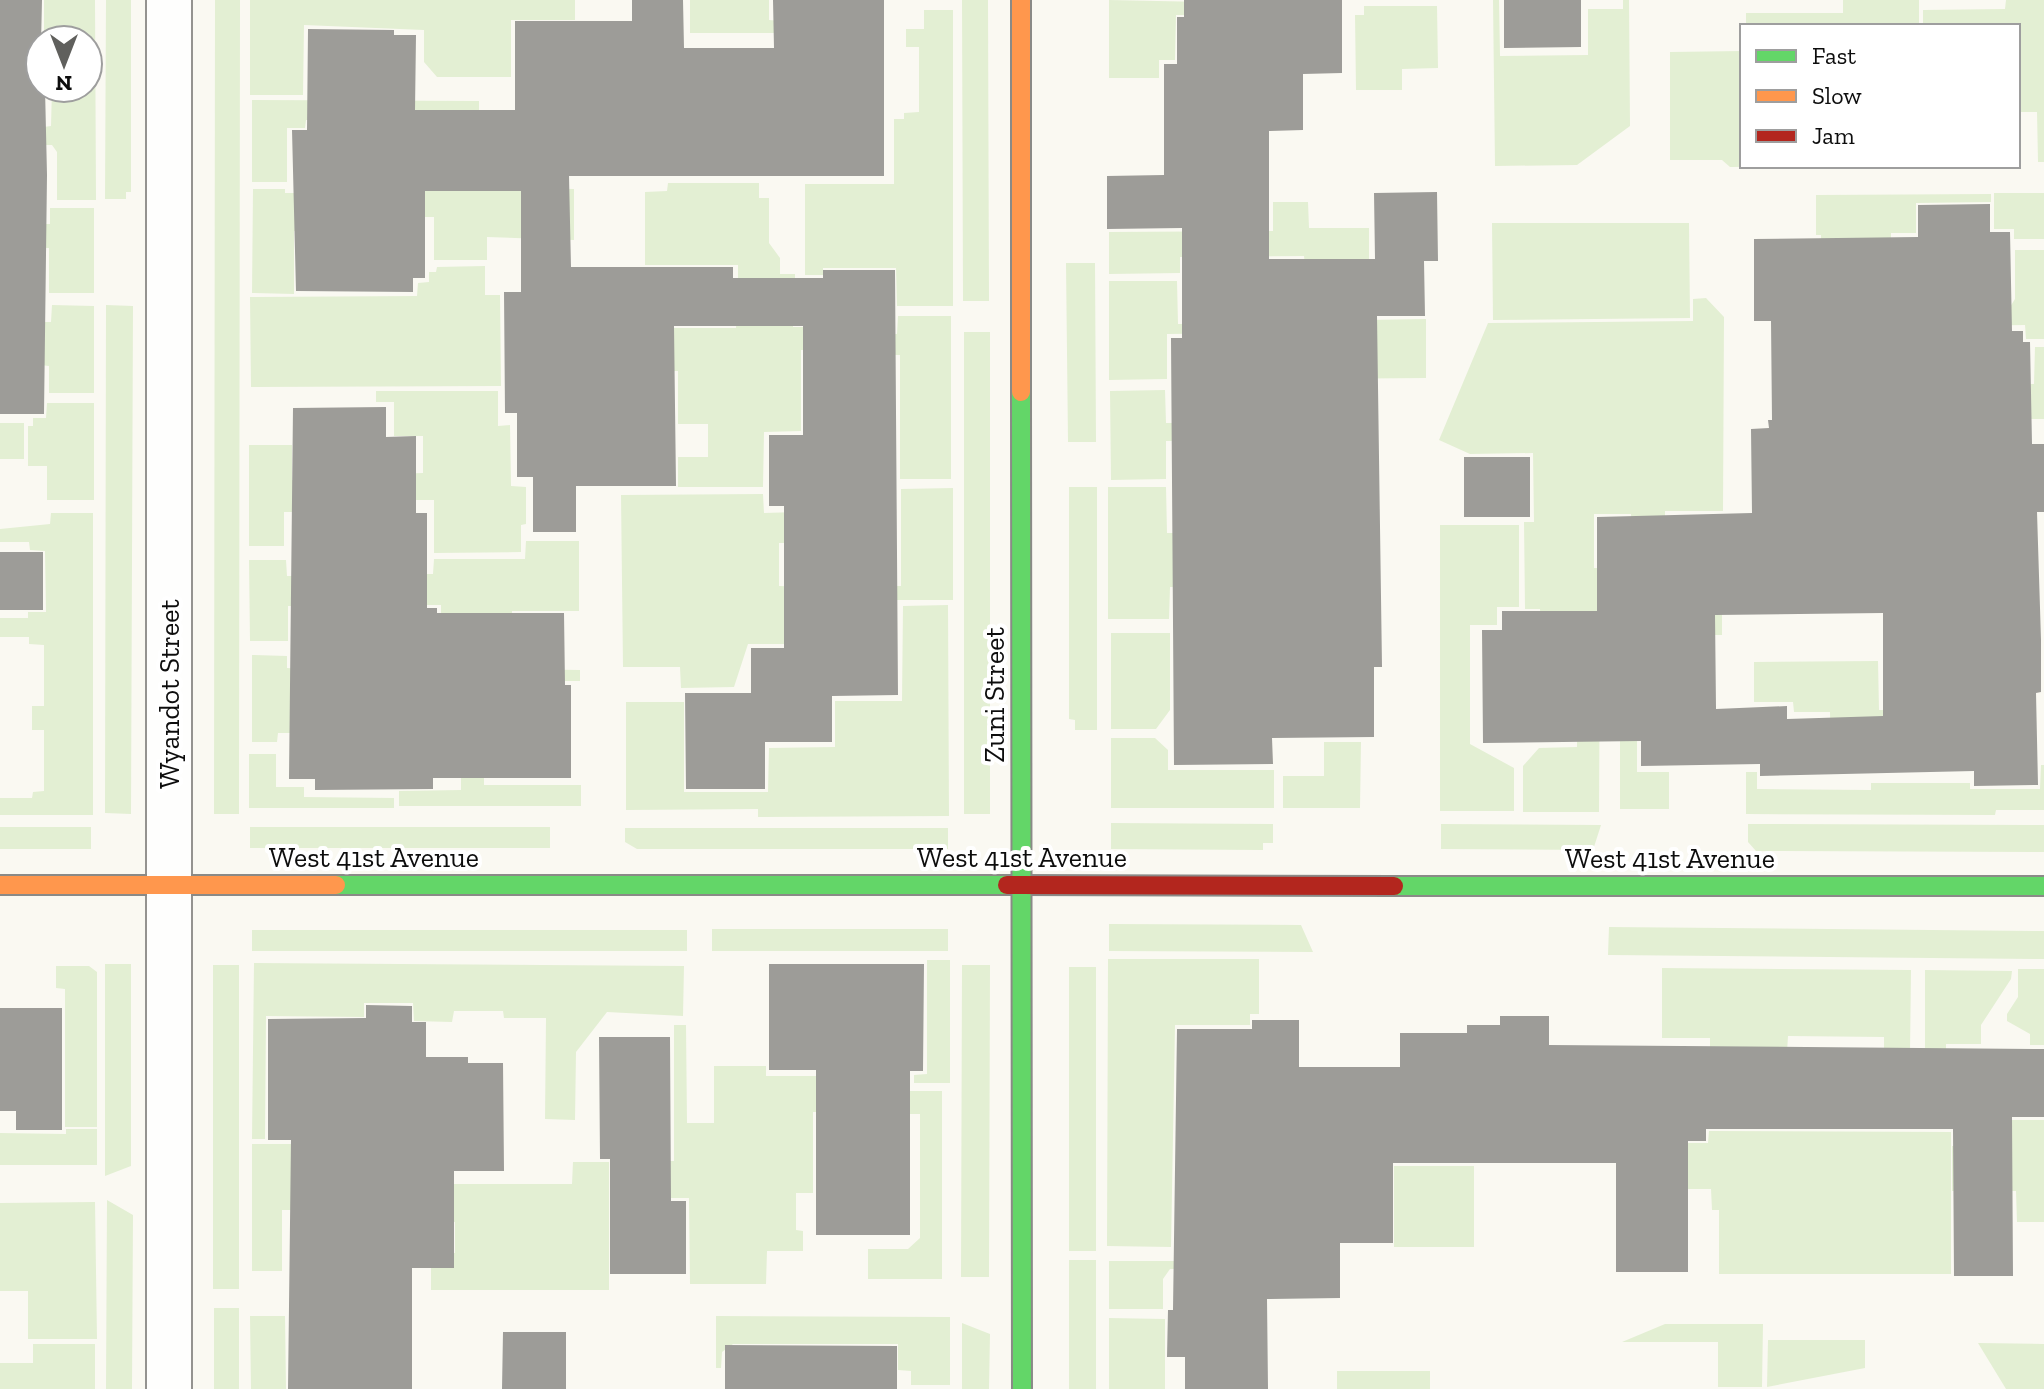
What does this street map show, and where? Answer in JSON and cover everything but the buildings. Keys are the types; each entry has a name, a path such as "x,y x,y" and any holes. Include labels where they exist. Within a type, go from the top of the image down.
{"street":[{"name":"Wyandot Street","path":"169,0 169,1389"},
{"name":"Zuni Street","path":"1021,0 1022,1389"},
{"name":"West 41st Avenue","path":"0,885 2044,886"}],"green space":[{"path":"44,0 95,0 95,24 44,24"},
{"path":"106,0 131,0 131,192 126,192 126,199 105,199"},
{"path":"215,0 240,0 239,814 214,814"},
{"path":"250,0 575,0 575,20 511,20 511,77 437,77 424,62 424,30 304,25 303,95 250,95"},
{"path":"690,0 769,0 769,20 781,21 781,33 690,33"},
{"path":"962,0 988,0 989,301 963,301"},
{"path":"1109,0 1254,3 1254,15 1176,15 1175,60 1159,60 1159,78 1109,78"},
{"path":"1493,0 1499,0 1500,56 1588,55 1588,9 1623,9 1623,0 1629,0 1630,126 1577,165 1495,166"},
{"path":"1843,0 1919,0 1919,24 1746,24 1746,13 1843,13"},
{"path":"2006,0 2044,0 2044,162 2038,162 2037,112 2020,112 2020,24 1923,24 1923,10 2005,9"},
{"path":"1364,6 1437,6 1438,68 1402,69 1402,90 1356,90 1355,15 1364,15"},
{"path":"924,10 953,10 953,306 897,306 896,268 823,268 823,275 805,275 805,184 894,184 894,119 904,119 904,113 919,112 919,47 906,47 906,29 924,29"},
{"path":"1740,51 1740,167 1730,167 1722,160 1670,160 1670,52"},
{"path":"252,100 479,101 479,147 416,120 306,120 305,128 287,128 287,182 252,182"},
{"path":"52,104 96,104 96,200 57,200 57,152 52,145 0,145 0,133 51,126"},
{"path":"668,183 759,183 759,198 769,198 769,243 780,258 780,274 795,274 795,293 738,293 738,265 645,265 645,192 667,191"},
{"path":"421,186 574,189 574,240 487,237 487,260 434,260 434,217 309,217"},
{"path":"253,189 285,189 285,193 304,193 304,230 294,231 294,294 252,293"},
{"path":"1994,193 2044,193 2044,239 2014,239 2014,229 1994,229"},
{"path":"1991,194 1991,202 1916,203 1916,233 1891,233 1891,324 1821,324 1821,235 1816,235 1816,195"},
{"path":"1273,202 1308,202 1309,228 1369,228 1369,265 1305,266 1304,256 1180,257 1180,273 1109,274 1109,232 1273,231"},
{"path":"50,208 94,208 94,293 49,293 49,248 32,248 32,224 50,224"},
{"path":"1492,223 1689,223 1690,318 1493,320"},
{"path":"2015,250 2044,250 2044,339 2026,339 2025,325 1894,327 2005,315 2015,299"},
{"path":"1066,263 1095,263 1096,442 1068,442"},
{"path":"485,266 485,295 500,295 501,386 251,387 250,297 417,296 418,283 429,282 429,272 436,272 437,267"},
{"path":"1109,281 1177,281 1178,324 1274,323 1274,333 1167,334 1167,379 1109,380"},
{"path":"737,297 793,297 793,327 820,327 865,349 801,350 801,431 764,432 763,487 678,487 678,457 708,457 708,424 678,424 678,371 621,371 621,328 736,328"},
{"path":"1706,298 1724,317 1723,511 1665,511 1665,547 1722,549 1722,635 1704,635 1633,566 1631,514 1594,514 1594,568 1603,568 1603,627 1541,627 1540,609 1525,609 1524,522 1534,522 1533,453 1470,454 1439,440 1488,323 1693,321 1693,299"},
{"path":"52,305 94,306 94,393 49,393 49,366 40,365 32,322 51,322"},
{"path":"106,305 133,306 131,814 105,813"},
{"path":"898,316 951,316 951,479 900,479 900,355 871,355 871,334 897,334"},
{"path":"1426,319 1426,378 1306,379 1367,320"},
{"path":"964,332 990,332 990,814 964,814"},
{"path":"2035,347 2044,347 2044,419 1941,419 2025,384 2034,384"},
{"path":"1165,390 1166,423 1282,422 1306,440 1166,441 1166,479 1111,480 1110,391"},
{"path":"376,391 498,391 498,426 510,425 511,486 526,487 526,524 521,525 521,552 434,553 434,500 319,500 392,474 423,473 423,436 394,436 394,402 376,402"},
{"path":"47,403 94,403 94,500 47,500 47,466 28,466 28,426 33,426 33,418 46,418"},
{"path":"0,423 24,423 24,459 0,459"},
{"path":"249,445 292,445 292,480 312,481 300,512 284,512 284,546 249,546"},
{"path":"1069,487 1097,487 1097,730 1075,730 1075,720 1069,719"},
{"path":"1108,487 1166,487 1167,533 1308,533 1280,587 1170,587 1169,619 1108,619"},
{"path":"953,488 953,600 818,600 818,586 901,586 901,489"},
{"path":"763,494 764,513 797,512 798,543 779,543 779,586 812,587 812,644 748,644 734,687 681,688 680,667 623,667 621,495"},
{"path":"51,513 93,513 93,815 0,815 0,798 32,798 33,792 44,791 44,730 32,730 32,706 44,706 44,645 29,644 29,637 0,637 0,618 28,618 28,612 46,612 45,551 30,550 29,542 0,542 0,529 50,524"},
{"path":"1440,525 1519,525 1519,607 1497,607 1497,625 1470,625 1470,744 1514,768 1514,811 1440,811"},
{"path":"526,541 579,541 579,611 512,611 512,669 580,670 580,681 484,681 484,785 581,785 581,806 399,806 399,791 461,790 461,721 441,664 441,605 425,605 420,574 433,574 434,559 525,559"},
{"path":"249,560 286,560 287,576 303,576 304,606 288,606 288,641 250,641"},
{"path":"1620,600 1637,651 1637,772 1669,772 1669,809 1620,809"},
{"path":"948,605 949,816 758,817 758,809 626,810 626,702 684,702 684,792 768,792 769,748 835,747 835,701 902,701 903,606"},
{"path":"1111,633 1170,633 1170,710 1156,729 1111,729"},
{"path":"1578,633 1600,633 1599,812 1523,812 1523,766 1539,748 1577,747"},
{"path":"252,655 287,656 287,668 302,669 303,733 278,733 277,742 252,742"},
{"path":"1878,661 1879,710 2020,709 1831,766 1830,712 1794,712 1793,702 1754,702 1754,662"},
{"path":"1111,738 1155,738 1168,750 1168,770 1274,770 1274,808 1111,808"},
{"path":"1324,742 1361,742 1360,808 1283,808 1283,776 1324,776"},
{"path":"249,754 276,754 276,787 304,787 304,797 394,798 394,808 249,808"},
{"path":"2041,765 2044,765 2044,810 1996,810 1995,815 1746,814 1746,772 1757,772 1757,789 1871,790 1871,783 1970,783 1970,789 2040,789"},
{"path":"1111,823 1273,824 1273,843 1263,843 1263,850 1111,849"},
{"path":"1441,824 1601,825 1593,850 1441,849"},
{"path":"1748,824 2044,825 2044,852 1756,851 1748,842"},
{"path":"0,827 91,827 91,849 0,849"},
{"path":"250,827 550,827 550,848 250,848"},
{"path":"625,828 948,828 948,849 637,849 625,842"},
{"path":"1109,924 1301,925 1313,952 1109,951"},
{"path":"1609,927 2044,931 2044,959 1608,955"},
{"path":"712,929 948,929 948,951 712,951"},
{"path":"252,930 687,930 687,951 252,951"},
{"path":"1108,959 1259,959 1259,1014 1250,1014 1250,1025 1175,1025 1171,1247 1107,1246"},
{"path":"927,960 950,960 950,1083 914,1083 914,1075 927,1074"},
{"path":"254,963 684,966 683,1016 607,1012 576,1052 575,1120 545,1119 546,1018 504,1018 503,1011 454,1011 452,1022 414,1021 413,1003 364,1003 364,1017 266,1016 265,1139 252,1139"},
{"path":"105,964 131,964 131,1166 105,1176"},
{"path":"213,965 239,965 239,1289 213,1289"},
{"path":"962,965 990,965 989,1277 961,1277"},
{"path":"56,966 89,966 97,972 97,1127 65,1127 65,989 56,988"},
{"path":"1069,967 1096,967 1096,1251 1069,1251"},
{"path":"1662,968 1911,970 1910,1052 1884,1052 1884,1037 1788,1036 1787,1052 1710,1126 1710,1038 1662,1038"},
{"path":"2018,969 2044,969 2044,1045 2030,1045 2030,1034 2007,1021 2007,1014 2018,997"},
{"path":"1925,970 2012,971 2011,979 1981,1025 1981,1044 1946,1044 1946,1075 1925,1075"},
{"path":"674,1025 686,1025 687,1123 714,1123 714,1066 766,1066 766,1076 876,1076 876,1112 813,1112 813,1193 796,1193 796,1230 803,1231 803,1251 767,1251 766,1284 690,1284 689,1198 611,1198 611,1161 674,1161"},
{"path":"882,1091 942,1091 942,1279 868,1279 868,1249 908,1249 920,1238 920,1114 882,1114"},
{"path":"1999,1120 2044,1120 2044,1222 2017,1222 2016,1191 1952,1191 1952,1146 1999,1146"},
{"path":"66,1129 97,1129 97,1165 0,1165 0,1133 66,1134"},
{"path":"1709,1131 1951,1132 1951,1274 1719,1274 1719,1210 1712,1210 1711,1189 1618,1189 1618,1143 1708,1143"},
{"path":"252,1144 341,1144 416,1184 572,1184 573,1162 609,1162 609,1290 431,1290 431,1254 455,1253 455,1222 344,1210 282,1210 282,1271 252,1271"},
{"path":"1394,1166 1474,1166 1474,1247 1394,1247"},
{"path":"107,1200 133,1215 132,1389 106,1389"},
{"path":"95,1202 97,1339 28,1339 28,1291 0,1291 0,1203"},
{"path":"1069,1260 1096,1260 1096,1389 1069,1389"},
{"path":"1109,1261 1292,1261 1292,1270 1170,1269 1163,1279 1163,1309 1109,1309"},
{"path":"214,1308 239,1308 239,1389 214,1389"},
{"path":"250,1316 285,1316 286,1389 251,1389"},
{"path":"716,1316 950,1317 950,1385 911,1385 911,1371 898,1370 898,1344 733,1344 722,1352 721,1368 716,1368"},
{"path":"1109,1318 1165,1319 1165,1389 1109,1389"},
{"path":"962,1323 990,1334 989,1389 962,1389"},
{"path":"1665,1324 1763,1324 1762,1387 1718,1387 1718,1342 1622,1342"},
{"path":"1768,1340 1865,1340 1865,1368 1767,1387"},
{"path":"1978,1343 2044,1344 2044,1389 2006,1389"},
{"path":"33,1344 95,1344 95,1389 0,1389 0,1363 33,1363"},
{"path":"1337,1371 1430,1371 1430,1389 1337,1389"}],"traffic: fast":[{"path":"1021,392 1022,1389"},
{"path":"336,885 1007,885"},
{"path":"1394,886 2044,886"}],"traffic: slow":[{"path":"1021,0 1021,392"},
{"path":"0,885 336,885"}],"traffic: jam":[{"path":"1007,885 1394,886"}]}
